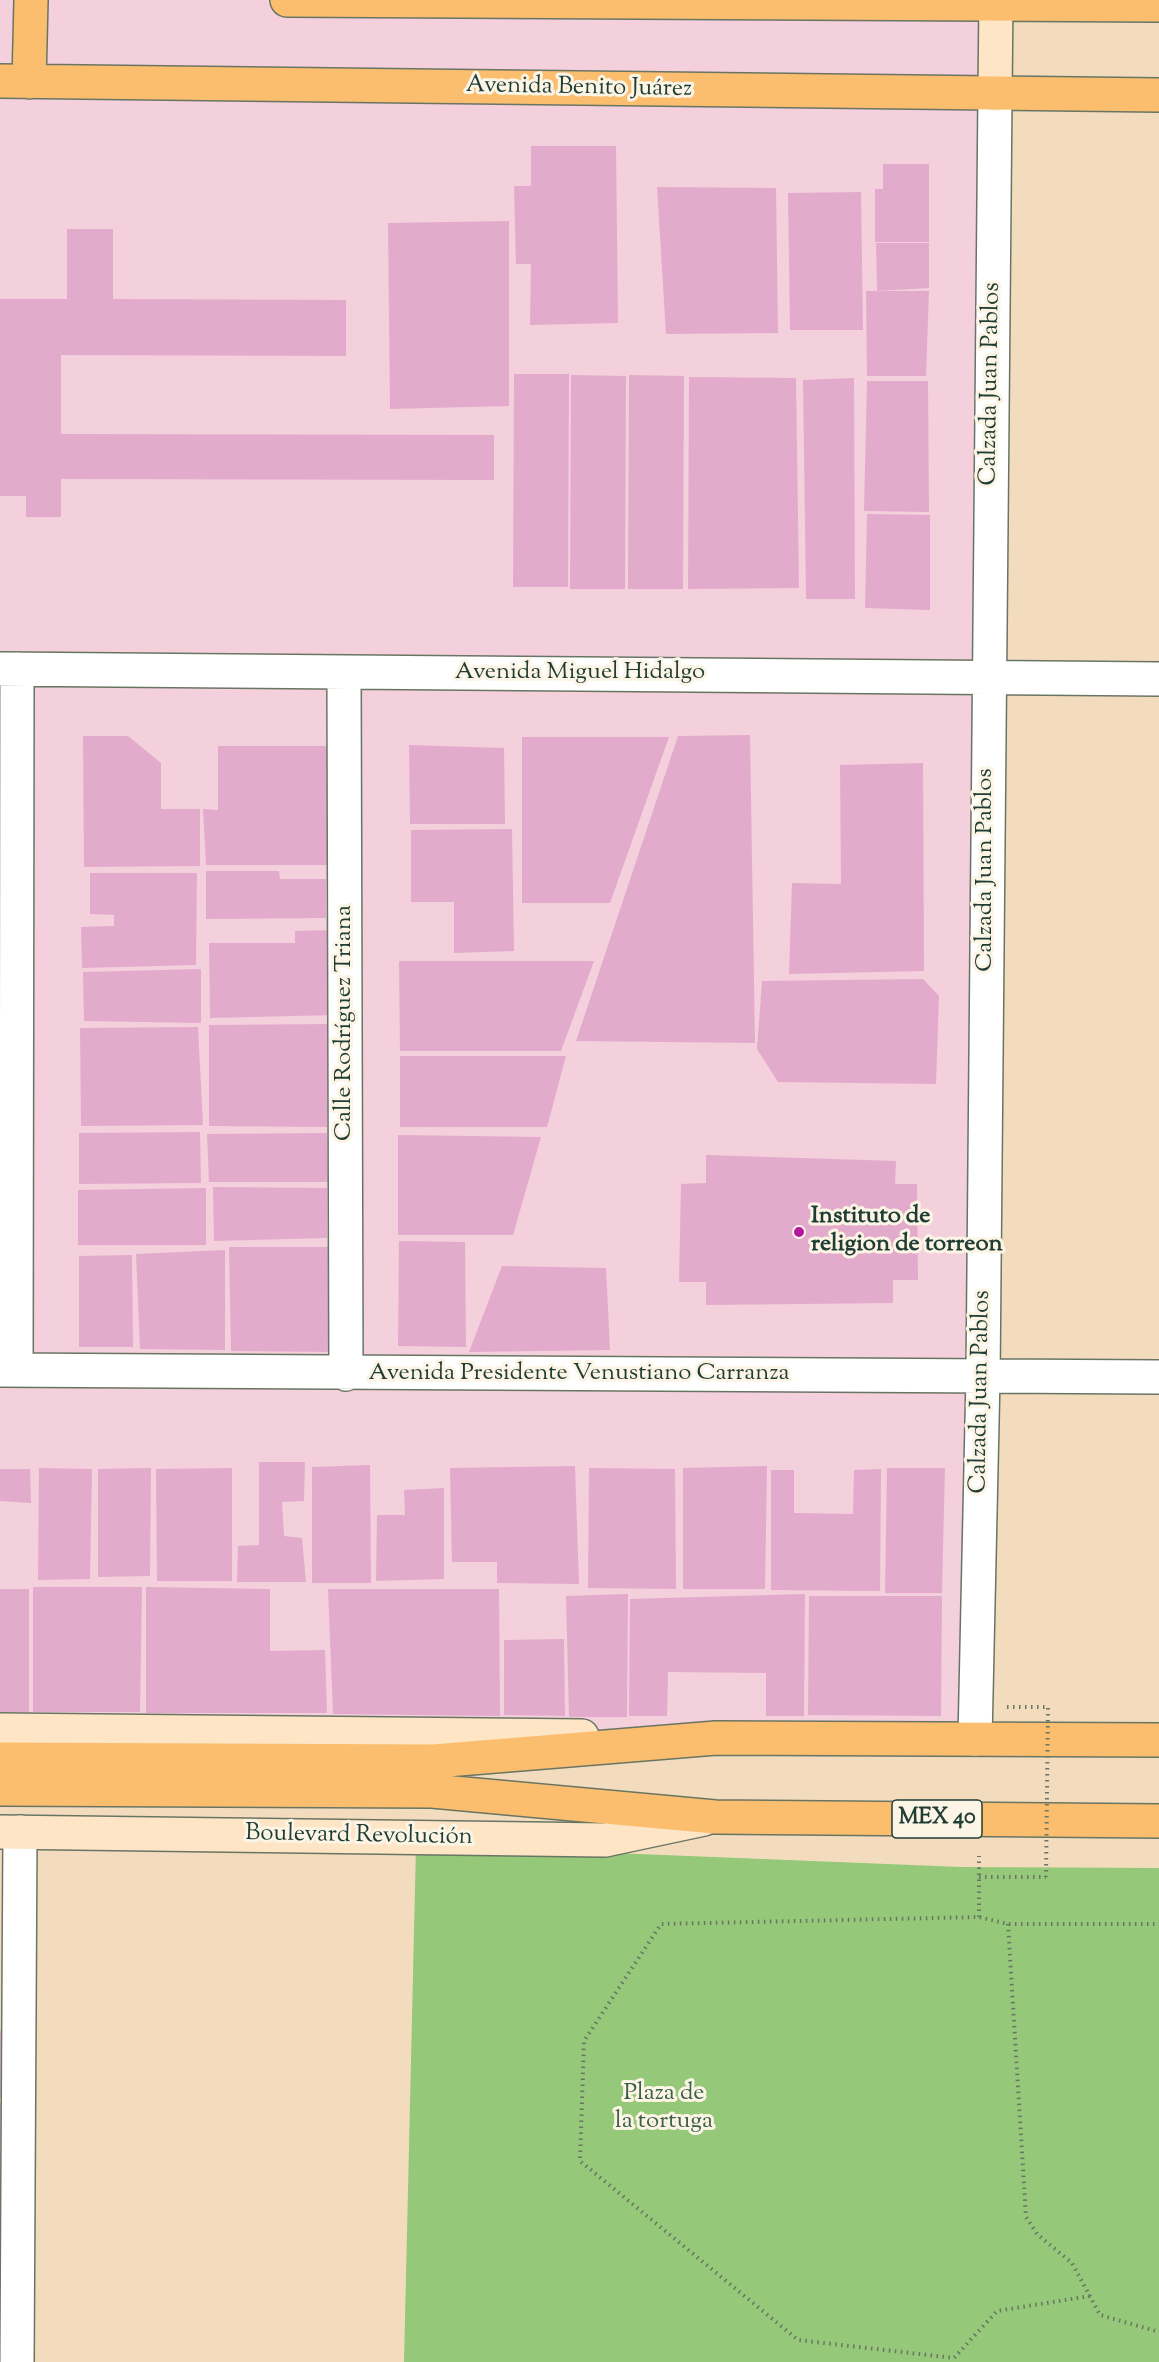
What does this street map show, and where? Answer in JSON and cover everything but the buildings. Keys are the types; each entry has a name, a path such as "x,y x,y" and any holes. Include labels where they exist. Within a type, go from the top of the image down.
{"main road":[{"path":"14,82 31,0"},
{"path":"287,0 996,2 1159,5"},
{"name":"Calzada Juan Pablos","path":"995,94 996,2"},
{"name":"Avenida Benito Juárez","path":"14,82 1159,95"},
{"path":"0,1730 716,1738"},
{"name":"Boulevard Revolución","path":"0,1789 433,1776 716,1738 1159,1740"},
{"name":"Boulevard Revolución","path":"0,1759 433,1776 715,1817 1159,1821"},
{"name":"Boulevard Revolución","path":"10,1832 605,1840 715,1817"}],"street":[{"name":"Calzada Juan Pablos","path":"975,1739 983,1377 995,94"},
{"name":"Avenida Miguel Hidalgo","path":"9,669 1159,679"},
{"path":"8,1370 9,669"},
{"name":"Calle Rodríguez Triana","path":"344,672 346,1374"},
{"name":"Avenida Presidente Venustiano Carranza","path":"8,1370 346,1374 1159,1377"},
{"path":"10,1832 16,2362"}],"path":[{"path":"979,1877 1046,1877 1048,1707 1007,1707"},
{"path":"979,1820 979,1917"},
{"path":"1090,2296 997,2311 954,2358 798,2340 580,2162 584,2041 661,1924 979,1917 1008,1924 1159,1924"},
{"path":"1008,1924 1026,2217 1037,2234 1072,2263 1100,2314 1159,2332"}],"shaded area":[{"path":"0,0 1002,0 979,1738 0,1737"}],"green space":[{"name":"Plaza de la tortuga","path":"416,1845 961,1867 1159,1868 1159,2362 404,2362"}],"place":[{"name":"Instituto de religion de torreon","path":"799,1232"}]}
